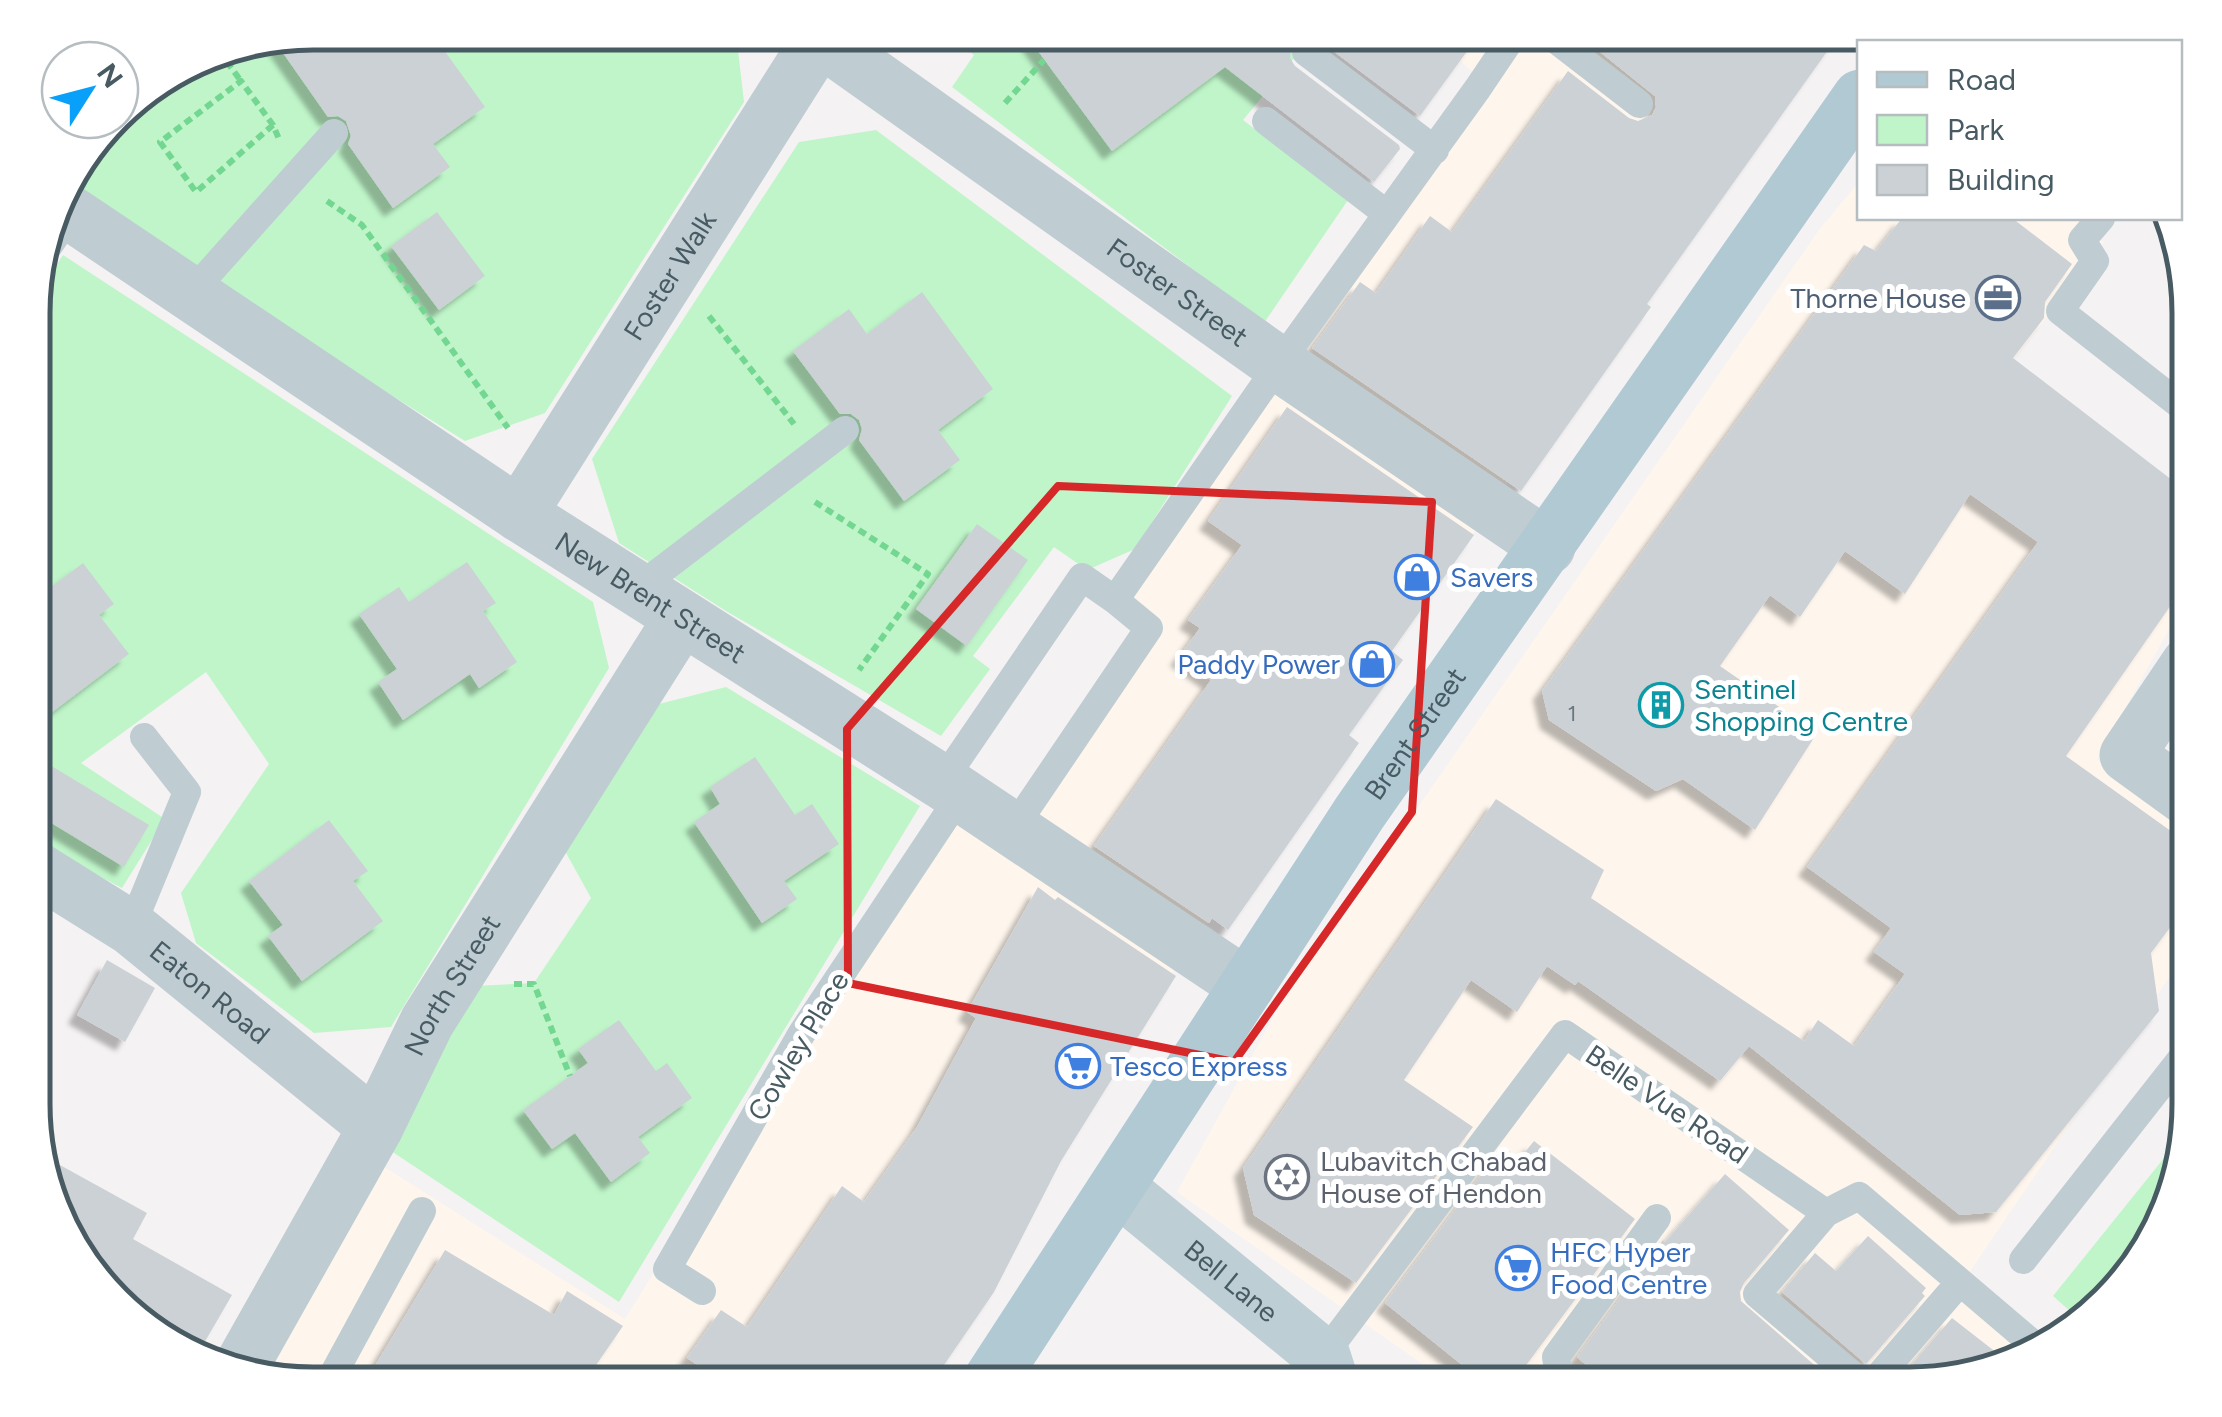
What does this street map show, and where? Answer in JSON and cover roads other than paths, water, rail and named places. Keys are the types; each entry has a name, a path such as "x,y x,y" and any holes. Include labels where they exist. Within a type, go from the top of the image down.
{"main road":[{"name":"Brent Street","path":"999,1367 1360,812 1857,101"}],"street":[{"name":"Foster Walk","path":"531,497 806,51"},
{"name":"Foster Street","path":"838,51 1278,364 1548,547"},
{"name":"New Brent Street","path":"70,213 190,292 531,497 660,603 951,788 1247,986"},
{"name":"North Street","path":"246,1358 376,1127 427,1022 458,974 660,603"},
{"path":"2171,690 2127,755 2171,787"},
{"name":"Eaton Road","path":"50,877 131,928 376,1127"},
{"name":"Bell Lane","path":"1117,1187 1323,1366"}],"lane":[{"path":"1114,600 1503,50"},
{"path":"1570,50 1639,104"},
{"path":"1306,52 1435,150"},
{"path":"1266,121 1387,214"},
{"path":"190,292 334,132"},
{"path":"2099,220 2082,240 2095,261 2060,311 2171,398"},
{"path":"660,603 780,480 845,430"},
{"path":"951,788 1082,577 1148,628 1013,829"},
{"path":"131,928 187,792 144,736"},
{"name":"Cowley Place","path":"702,1291 667,1270 802,1033 951,788"},
{"name":"Belle Vue Road","path":"1330,1366 1565,1034 1826,1213"},
{"path":"2023,1260 2171,1072"},
{"path":"1842,1366 1757,1294 1826,1213 1858,1196 2027,1339"},
{"path":"337,1367 422,1211"},
{"path":"1557,1366 1556,1357 1657,1218"},
{"path":"1888,1366 1960,1282"}],"place":[{"name":"Thorne House","path":"1998,298"},
{"name":"Savers","path":"1417,577"},
{"name":"Paddy Power","path":"1372,664"},
{"name":"Sentinel Shopping Centre","path":"1661,705"},
{"name":"Tesco Express","path":"1078,1066"},
{"name":"Lubavitch Chabad House of Hendon","path":"1287,1177"},
{"name":"HFC Hyper Food Centre","path":"1518,1268"}]}
